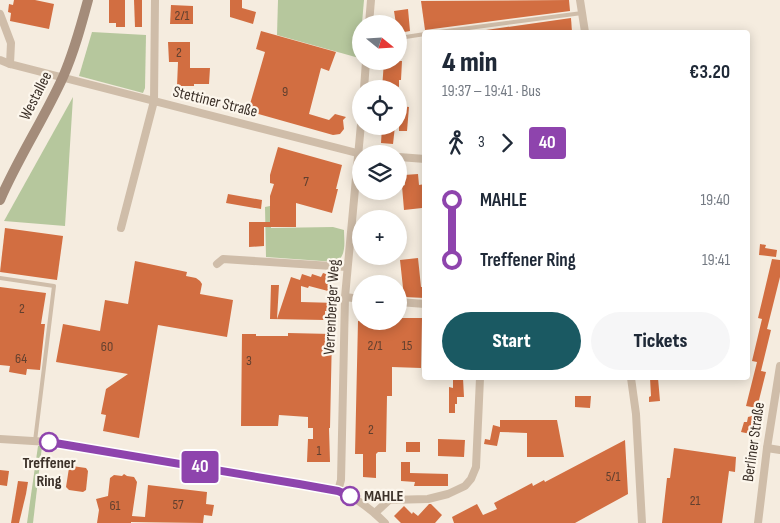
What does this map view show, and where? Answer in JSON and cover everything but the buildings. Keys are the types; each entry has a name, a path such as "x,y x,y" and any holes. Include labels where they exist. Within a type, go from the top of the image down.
{"main road":[{"name":"Westallee","path":"0,200 63,77 78,38 88,0"}],"street":[{"path":"121,228 154,101 155,0"},
{"path":"369,15 370,0"},
{"path":"580,0 585,30"},
{"path":"0,14 11,43 10,64"},
{"name":"Stettiner Straße","path":"0,60 352,152"},
{"path":"407,158 422,159"},
{"name":"Verrenberger Weg","path":"338,491 341,480 345,297 355,200"},
{"path":"217,264 223,259 347,267"},
{"path":"345,297 352,298"},
{"path":"407,303 422,304"},
{"name":"Berliner Straße","path":"758,523 780,366"},
{"path":"375,513 389,500 428,499 465,486 471,479 476,467 480,380"},
{"path":"631,380 636,414 642,523"},
{"path":"0,439 35,441 85,448 338,491 350,496 375,513 385,523"},
{"path":"767,448 780,450"}],"lane":[{"path":"454,30 582,13"},
{"path":"408,37 422,34"},
{"path":"0,278 54,286 35,441"}],"green space":[{"path":"278,0 364,0 363,15 352,15 352,56 277,35"},
{"path":"92,32 146,35 145,88 143,93 79,76"},
{"path":"73,97 65,226 4,221"},
{"path":"270,206 271,228 333,227 344,230 344,248 340,259 336,262 266,257 265,207"},
{"path":"38,446 42,446 33,523 27,523"}],"bus line":[{"name":"40","path":"49,442 299,484 338,491 350,496"}],"place":[{"name":"Treffener Ring","path":"49,442"},
{"name":"MAHLE","path":"350,496"}]}
